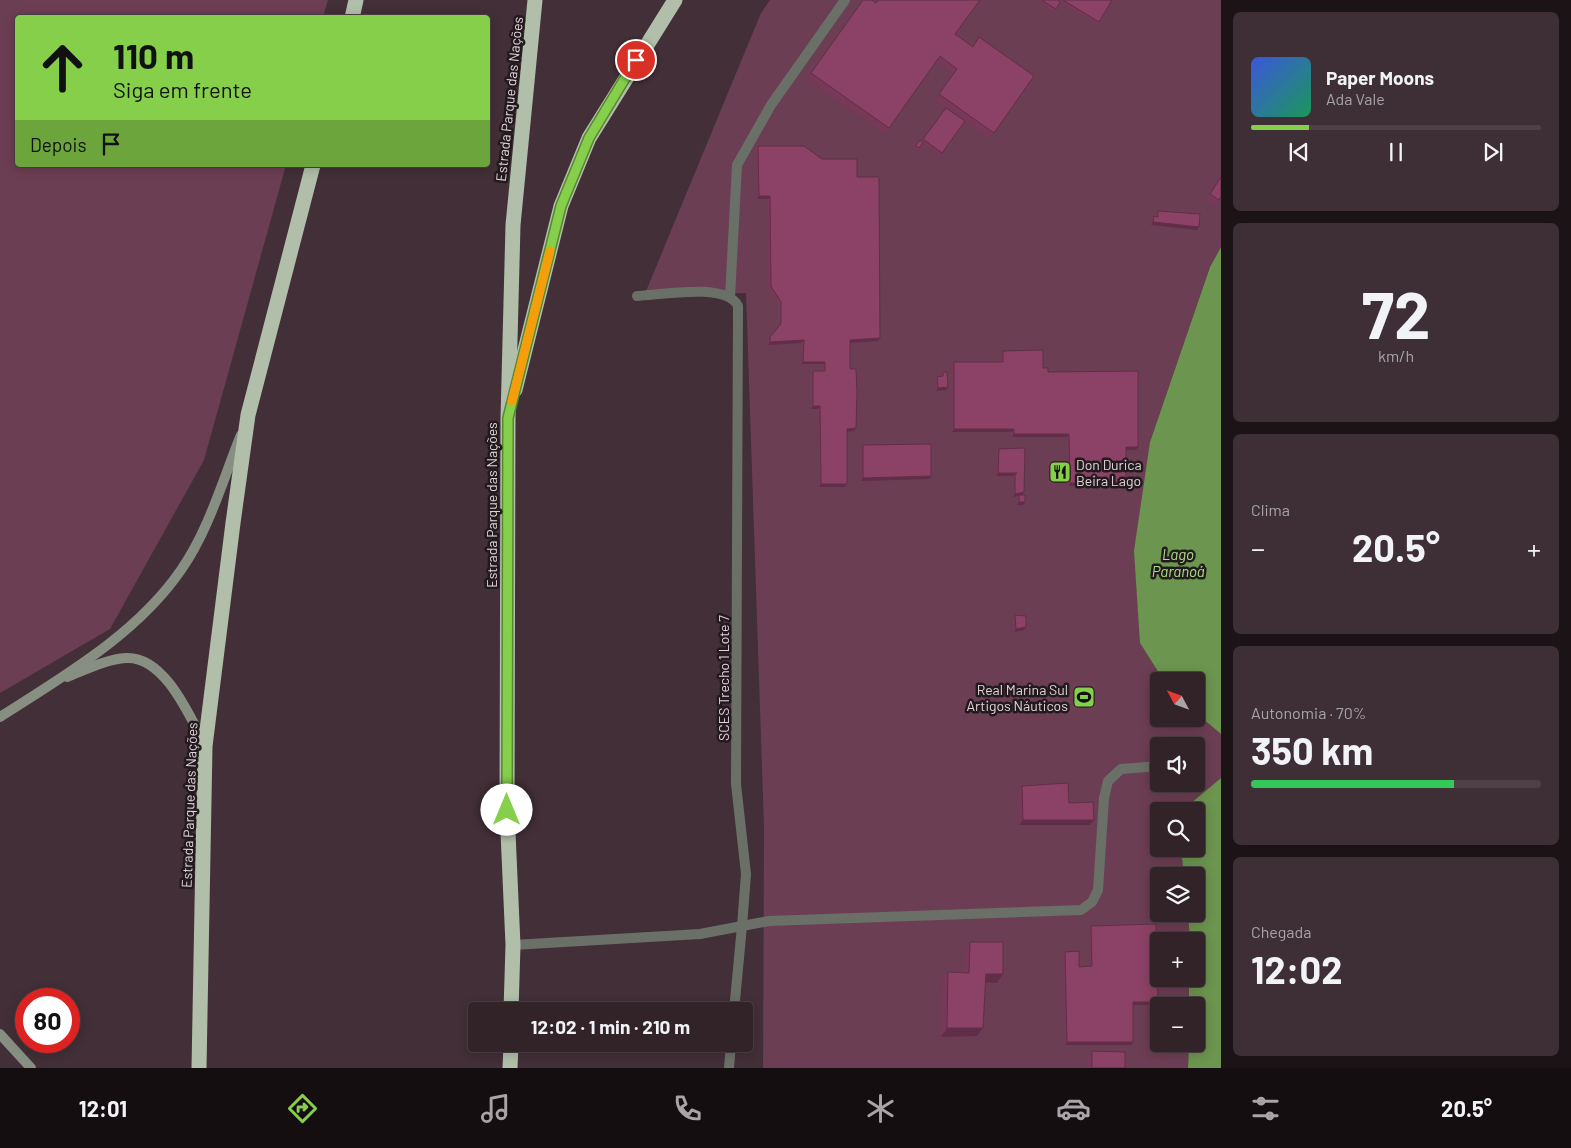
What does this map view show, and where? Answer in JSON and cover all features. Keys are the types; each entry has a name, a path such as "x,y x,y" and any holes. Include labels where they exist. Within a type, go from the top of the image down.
{"highway":[{"path":"353,15 356,0"},
{"name":"Estrada Parque das Nações","path":"512,1002 513,945 507,810 508,418 513,225 535,0"},
{"path":"508,418 561,206 589,138 675,0"},
{"name":"Estrada Parque das Nações","path":"200,1068 205,746 248,415 312,167"},
{"path":"510,1068 511,1052"}],"street":[{"path":"0,717 55,682 138,620 158,601 182,569 202,532 248,415"},
{"path":"55,682 114,660 136,659 162,674 173,687 205,746"},
{"path":"0,1034 31,1068"}],"lane":[{"path":"637,296 713,291 730,297 737,165 771,106 844,0"},
{"name":"SCES Trecho 1 Lote 7","path":"730,297 738,306 739,320 736,784 746,874 735,1002"},
{"path":"513,945 700,934 769,921 1080,910 1092,902 1098,890 1104,798 1108,781 1121,769 1150,767"},
{"path":"729,1068 730,1052"}],"shaded area":[{"path":"0,0 328,0 324,15 15,15 15,167 285,167 204,460 110,629 0,693"},
{"path":"770,0 1221,0 1221,247 1210,267 1150,442 1140,643 1158,672 1150,672 1150,728 1205,728 1205,721 1221,734 1221,778 1205,791 1205,737 1150,737 1150,792 1204,792 1192,802 1150,802 1150,857 1182,857 1183,867 1150,867 1150,922 1189,922 1189,932 1150,932 1150,987 1189,987 1189,997 1150,997 1150,1052 1189,1052 1188,1068 763,1068 764,827 746,293 644,296 761,13"}],"water":[{"name":"Lago Paranoá","path":"1221,247 1221,734 1205,721 1205,672 1158,672 1140,643 1134,551 1150,442 1210,267"},
{"path":"1221,778 1221,1068 1188,1068 1189,1052 1205,1052 1205,997 1189,997 1189,987 1205,987 1205,932 1189,932 1189,922 1205,922 1205,867 1183,867 1182,857 1205,857 1205,802 1192,802"}],"building":[{"path":"863,0 872,0 876,3 878,0 980,0 955,34 973,47 979,37 1034,76 994,133 939,94 957,69 940,56 889,128 811,73"},
{"path":"1044,0 1058,0 1060,2 1056,9"},
{"path":"1063,0 1112,0 1099,22"},
{"path":"946,108 965,121 942,153 923,139"},
{"path":"920,140 923,143 919,148 916,145"},
{"path":"758,146 804,146 822,159 857,159 857,177 879,177 880,338 850,340 850,369 856,369 857,392 856,428 847,429 847,484 821,484 820,406 813,406 813,371 825,371 825,362 803,362 804,340 770,342 770,337 781,324 781,302 771,286 770,196 759,196"},
{"path":"1221,177 1221,196 1219,200 1210,194"},
{"path":"1158,211 1200,214 1199,227 1153,222 1154,216 1158,217"},
{"path":"1043,350 1043,368 1048,368 1048,372 1138,371 1138,447 1126,447 1126,483 1070,483 1069,434 1014,434 1014,429 954,429 954,362 1003,362 1003,351"},
{"path":"943,372 947,372 948,387 938,388 937,377 943,376"},
{"path":"931,444 931,476 863,478 863,445"},
{"path":"1025,448 1024,492 1015,494 1015,474 1017,473 998,473 999,449"},
{"path":"1019,495 1025,495 1025,502 1019,502"},
{"path":"1015,615 1026,616 1026,627 1016,629"},
{"path":"1068,783 1069,803 1093,802 1094,820 1023,820 1022,786"},
{"path":"1156,924 1156,932 1150,932 1150,987 1158,987 1158,997 1150,997 1150,1002 1133,1002 1133,1042 1067,1042 1065,952 1079,951 1079,967 1092,966 1091,926"},
{"path":"970,942 1003,942 1003,974 986,974 983,1028 947,1028 948,972 969,973"},
{"path":"1092,1051 1125,1052 1125,1068 1092,1068"}],"slow traffic":[{"path":"512,401 550,251"}],"place":[{"name":"Don Durica Beira Lago","path":"1060,472"},
{"name":"Real Marina Sul Artigos Náuticos","path":"1084,697"}],"route":[{"path":"507,810 508,418 561,206 589,138 636,60"}]}
